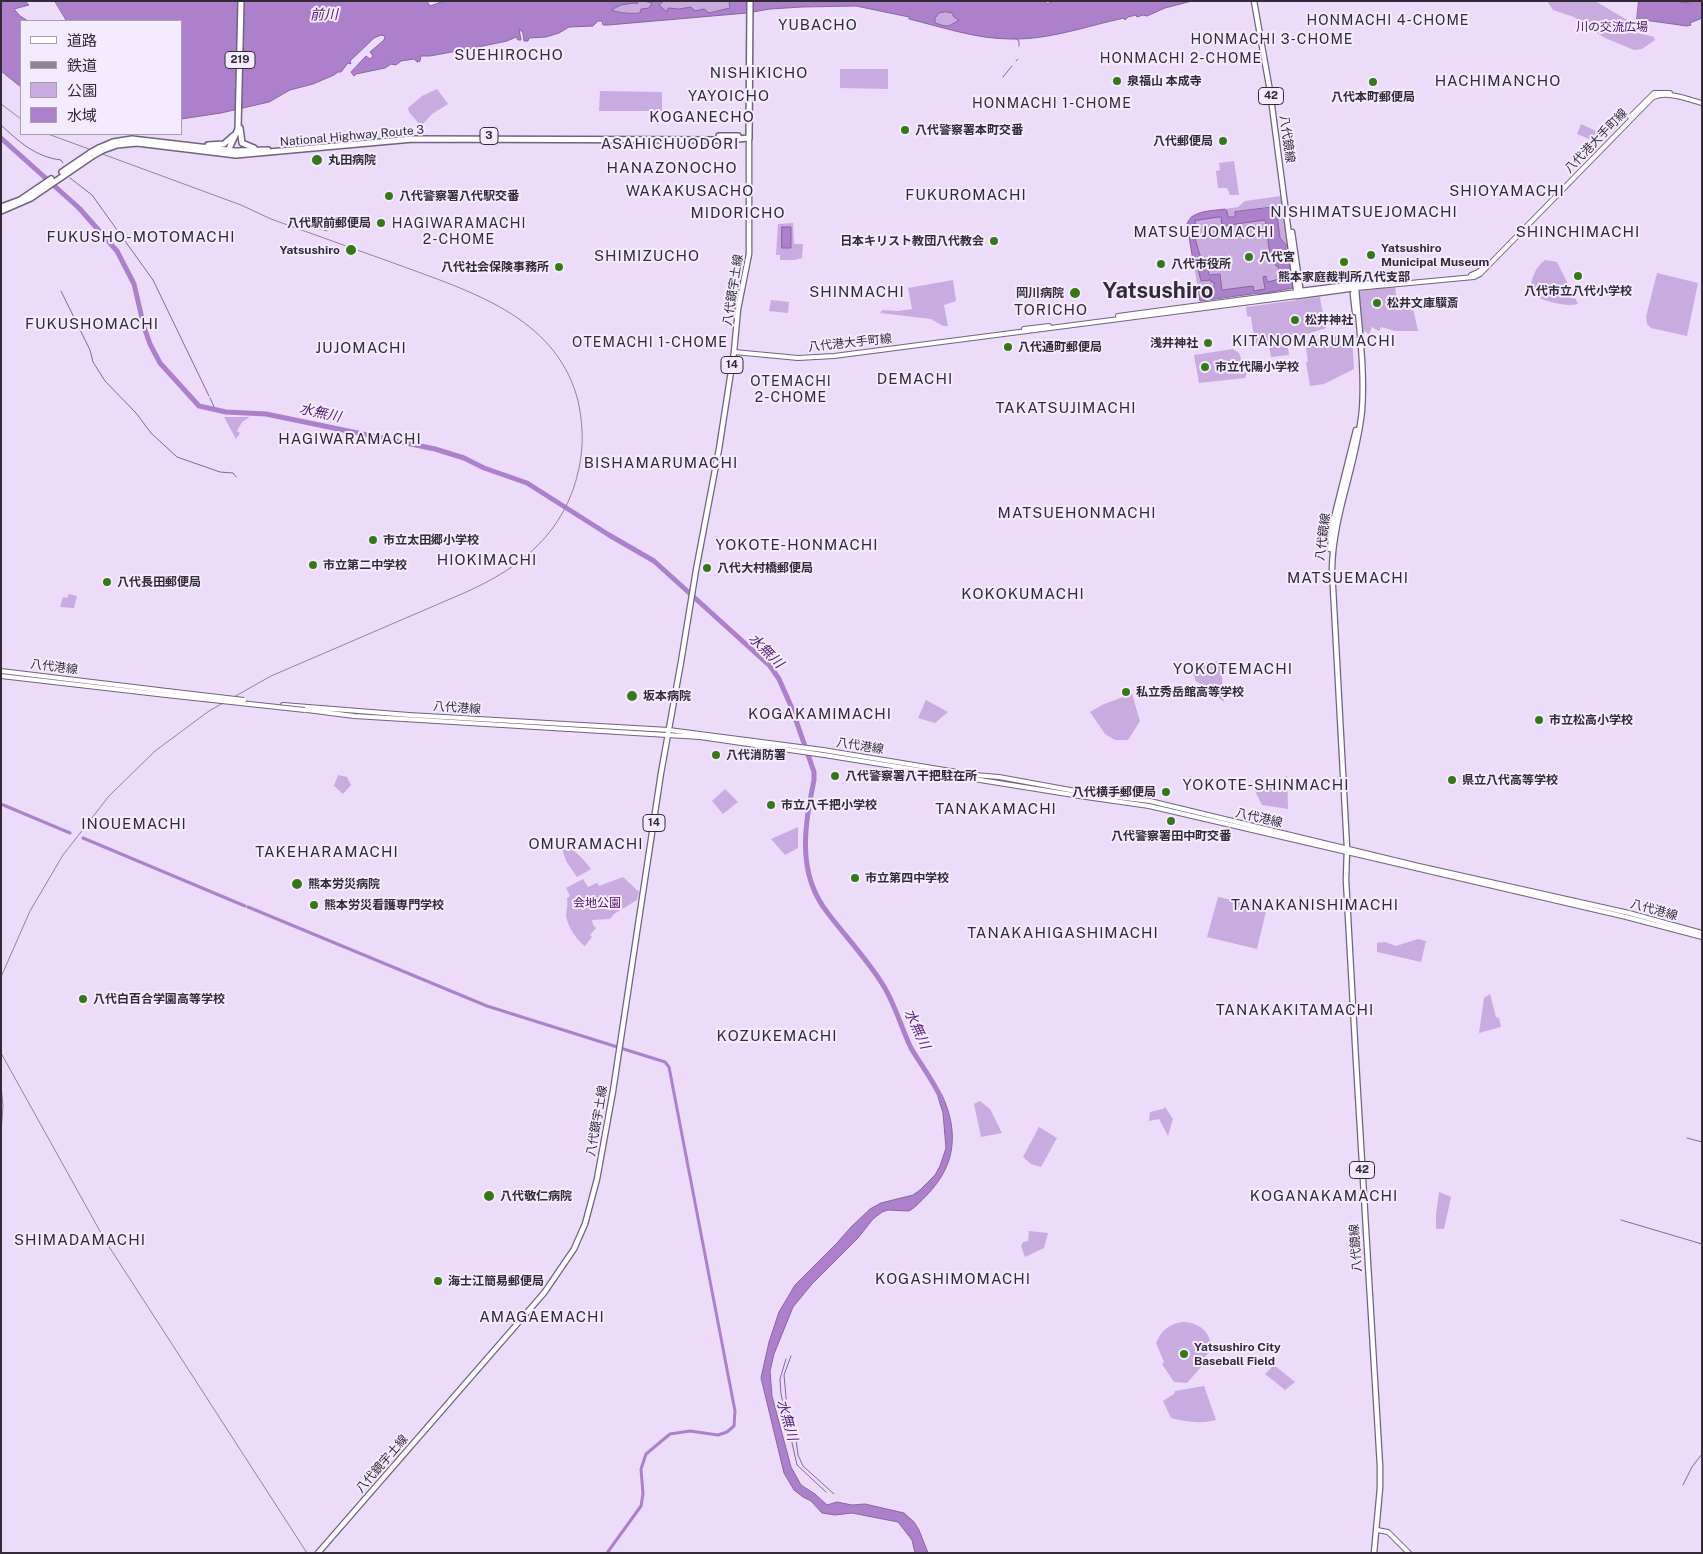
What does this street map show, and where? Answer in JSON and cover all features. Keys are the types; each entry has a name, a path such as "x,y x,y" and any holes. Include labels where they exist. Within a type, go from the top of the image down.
{"highway":[{"name":"219","path":"228,152 238,129 239,121 241,1"},
{"path":"749,137 750,1"},
{"path":"239,121 242,143 250,148 259,150"},
{"path":"195,146 224,144 231,140 238,129"},
{"name":"National Highway Route 3","path":"101,149 137,143 228,152 415,136 749,137"},
{"name":"National Highway Route 3","path":"1,209 20,204 92,154 113,142 132,139 195,146 249,155 413,139 749,137"}],"main road":[{"name":"八代鏡線","path":"1254,1 1270,91 1299,294"},
{"name":"八代港大手町線","path":"1356,286 1474,277 1480,274 1652,98 1669,95 1702,102"},
{"name":"八代鏡宇土線","path":"318,1553 544,1293 574,1249 585,1224 597,1179 620,1046 669,732 719,449 734,352 738,308 749,254 749,137"},
{"name":"八代鏡線","path":"1356,286 1363,379 1362,411 1358,438 1337,523 1332,560 1345,849 1380,1466 1380,1488 1374,1553"},
{"path":"1299,294 1356,286"},
{"name":"八代港大手町線","path":"734,352 816,358 1299,294"},
{"name":"八代港線","path":"1,671 363,717 669,732"},
{"name":"八代港線","path":"1,676 283,705 669,732 824,753 1094,799 1149,806 1629,913 1702,933"},
{"name":"八代港線","path":"1345,849 1702,937"},
{"path":"1376,1530 1388,1532 1409,1553"}],"green space":[{"path":"613,1 810,1 802,7 617,24 609,16"},
{"path":"926,1 939,13 952,13 990,25 991,23 1020,25 1057,34 1017,39 985,37 909,19 910,17 902,15 856,6"},
{"name":"川の交流広場","path":"1547,1 1595,1 1634,24 1631,31 1654,37 1655,40 1642,49 1634,50 1605,38 1574,17 1553,10"},
{"path":"840,69 888,69 888,89 840,88"},
{"path":"437,89 448,104 432,114 421,126 409,112 408,108 422,96"},
{"path":"600,91 662,92 662,111 599,111"},
{"path":"1581,124 1596,131 1592,140 1577,134"},
{"path":"1234,161 1239,195 1230,195 1227,188 1218,188 1216,171 1220,170 1219,163"},
{"path":"1281,196 1293,287 1200,301 1187,224 1191,216 1238,207 1245,201"},
{"path":"793,223 794,244 803,244 802,258 780,260 780,255 776,255 778,224"},
{"path":"1545,260 1557,262 1578,304 1561,304 1532,296 1533,276"},
{"path":"1657,273 1698,283 1687,336 1651,328 1647,324 1646,317"},
{"path":"953,280 956,301 944,305 948,326 943,326 931,319 880,313 882,310 898,311 912,309 908,288"},
{"path":"1395,286 1398,309 1413,308 1418,331 1395,331 1381,327 1379,331 1372,327 1369,334 1361,329 1358,292 1362,289"},
{"path":"1320,297 1326,328 1300,336 1299,334 1289,335 1289,338 1255,344 1251,317 1247,316 1246,307"},
{"path":"771,300 789,302 788,313 769,311"},
{"path":"1337,336 1352,336 1354,369 1324,384 1310,386 1305,341"},
{"path":"1287,342 1289,355 1271,357 1269,345"},
{"path":"1233,349 1239,353 1247,373 1245,378 1199,383 1194,355"},
{"path":"224,417 250,417 242,422 237,431 240,433 236,439"},
{"path":"69,594 77,596 74,608 60,607 63,597 67,598"},
{"path":"1219,661 1224,702 1196,681 1192,671 1192,664"},
{"path":"1132,694 1140,721 1128,740 1115,740 1105,734 1090,712 1104,704"},
{"path":"926,700 948,712 935,723 918,718"},
{"path":"338,775 347,777 351,785 343,794 334,786"},
{"path":"1287,776 1288,809 1262,805 1255,791"},
{"path":"725,789 738,802 723,814 712,801"},
{"path":"798,827 798,848 785,855 771,839"},
{"path":"565,847 576,852 591,869 577,877 566,861 562,849"},
{"name":"会地公園","path":"623,877 639,892 637,900 614,914 610,919 592,920 596,928 585,946 575,936 566,918 567,898 570,896 566,888 583,879 588,887 597,883 599,886"},
{"path":"1218,897 1267,907 1257,949 1207,937"},
{"path":"1418,939 1426,941 1421,962 1377,952 1377,943 1385,942 1396,946"},
{"path":"1490,994 1496,1017 1499,1018 1501,1027 1479,1033 1484,998"},
{"path":"980,1101 990,1109 1002,1133 981,1137 974,1104"},
{"path":"1165,1107 1173,1119 1168,1136 1159,1119 1149,1121 1150,1112"},
{"path":"1039,1127 1057,1138 1041,1167 1031,1164 1023,1157"},
{"path":"1439,1192 1451,1197 1444,1229 1436,1229"},
{"path":"1029,1231 1048,1233 1044,1248 1025,1257 1021,1246 1023,1242 1028,1241"},
{"name":"Yatsushiro City Baseball Field","path":"1182,1322 1194,1324 1203,1329 1209,1337 1212,1349 1201,1361 1201,1367 1187,1383 1174,1382 1162,1364 1164,1362 1156,1343 1166,1329 1173,1324"},
{"path":"1274,1365 1295,1382 1285,1390 1265,1374"},
{"path":"1204,1386 1216,1420 1193,1422 1171,1418 1163,1401 1174,1394 1175,1391"}],"water":[{"path":"1,1 25,1 29,5 14,9 26,20 20,20 20,86 1,71"},
{"name":"前川","path":"55,1 427,1 430,6 444,1 638,1 637,4 621,5 611,10 621,13 640,13 641,9 649,8 652,3 644,1 664,1 659,5 667,12 668,8 691,7 695,11 704,9 709,13 730,8 729,1 1045,1 1047,4 1053,1 1192,1 1165,8 1147,16 1137,17 1136,15 1125,20 1124,18 1054,35 1025,39 972,35 909,19 909,17 856,6 770,9 747,13 608,25 603,25 602,21 598,21 593,26 569,27 559,33 546,37 529,38 528,41 524,41 523,33 519,29 521,40 518,40 516,37 507,41 478,47 421,56 420,61 417,62 414,59 401,61 396,65 391,64 385,68 354,76 351,72 366,56 370,59 373,56 370,52 384,40 385,36 381,35 374,38 350,61 351,64 348,63 341,72 313,84 290,90 269,102 221,113 182,119 182,20 66,20","holes":["939,13 952,13 959,20 947,26 935,23 935,18"]},
{"path":"1639,1 1690,3 1691,1 1702,1 1702,18 1687,26 1637,19"},
{"path":"1276,207 1280,238 1288,247 1293,288 1261,294 1200,301 1198,290 1214,288 1214,282 1211,282 1211,280 1201,281 1198,269 1194,267 1187,224 1193,216 1203,212 1225,209 1228,217 1235,217 1235,212","holes":["1221,217 1222,226 1265,220 1270,255 1274,255 1280,279 1267,282 1266,276 1263,277 1265,289 1254,291 1253,286 1222,290 1220,274 1209,275 1206,258 1201,259 1195,238 1198,237 1195,221"]},
{"path":"782,227 791,227 791,248 782,248"},
{"path":"942,1095 951,1122 952,1148 944,1172 937,1184 909,1211 888,1210 873,1219 858,1238 812,1284 793,1307 774,1354 770,1371 772,1396 791,1467 801,1485 827,1505 837,1502 852,1505 865,1504 904,1513 914,1522 919,1530 928,1553 915,1553 912,1540 898,1522 852,1513 835,1515 822,1513 811,1501 794,1490 784,1473 761,1378 769,1342 779,1312 795,1285 870,1209 881,1203 913,1195 935,1175 946,1148 943,1113 938,1097"}],"waterway":[{"path":"1015,38 1019,41 1019,46"},
{"path":"1003,77 1012,66"},
{"path":"1,125 28,148 44,156 61,160 63,163"},
{"name":"水無川","path":"1,138 79,208 117,251 134,284 144,327 160,363 199,406 226,412 266,414 435,449 464,458 484,468 527,483 654,561 770,666 779,679 791,706 814,772 806,831 806,848 807,865 817,897 877,975 891,1000 911,1048 942,1100"},
{"path":"70,178 92,195 153,280 209,396"},
{"path":"61,291 90,350 93,362 105,381 136,413 151,433 177,457 220,472 233,473 236,477"},
{"path":"210,398 216,411"},
{"path":"1,804 70,833"},
{"path":"83,838 245,906"},
{"path":"248,907 487,1006 665,1062 669,1067 735,1411 734,1426 727,1432 718,1435 690,1431 670,1434 646,1454 641,1469 643,1494 641,1506 607,1553"},
{"path":"1687,1138 1702,1142"},
{"path":"1621,1220 1702,1244"},
{"path":"791,1356 784,1375 787,1408 795,1432 798,1455 803,1466 834,1494"},
{"path":"786,1359 780,1379 781,1394 797,1465 826,1492"},
{"path":"1683,1485 1692,1467 1702,1454"}],"railway":[{"path":"1,104 20,118"},
{"path":"1,977 30,911 63,855 109,796 155,751 209,711 271,676 464,593 504,572 538,545 552,529 564,511 573,491 581,459 582,424 577,397 566,369 549,346 529,326 506,310 453,285 271,219 241,205 51,135"},
{"path":"310,226 327,231"},
{"path":"1,1053 106,1242 307,1553"},
{"path":"1,1085 3,1106 1,1134"}],"place":[{"name":"泉福山 本成寺","path":"1117,81"},
{"name":"八代本町郵便局","path":"1373,82"},
{"name":"八代警察署本町交番","path":"905,130"},
{"name":"八代郵便局","path":"1223,141"},
{"name":"丸田病院","path":"317,160"},
{"name":"八代警察署八代駅交番","path":"389,196"},
{"name":"八代駅前郵便局","path":"381,223"},
{"name":"日本キリスト教団八代教会","path":"994,241"},
{"name":"Yatsushiro","path":"351,250"},
{"name":"Yatsushiro Municipal Museum","path":"1371,255"},
{"name":"八代宮","path":"1249,257"},
{"name":"熊本家庭裁判所八代支部","path":"1344,262"},
{"name":"八代市役所","path":"1161,264"},
{"name":"八代社会保険事務所","path":"559,267"},
{"name":"八代市立八代小学校","path":"1578,276"},
{"name":"岡川病院","path":"1075,293"},
{"name":"松井文庫驥斎","path":"1377,303"},
{"name":"松井神社","path":"1295,320"},
{"name":"浅井神社","path":"1208,343"},
{"name":"八代通町郵便局","path":"1008,347"},
{"name":"市立代陽小学校","path":"1205,367"},
{"name":"市立太田郷小学校","path":"373,540"},
{"name":"市立第二中学校","path":"313,565"},
{"name":"八代大村橋郵便局","path":"707,568"},
{"name":"八代長田郵便局","path":"107,582"},
{"name":"私立秀岳館高等学校","path":"1126,692"},
{"name":"坂本病院","path":"632,696"},
{"name":"市立松高小学校","path":"1539,720"},
{"name":"八代消防署","path":"716,755"},
{"name":"八代警察署八干把駐在所","path":"835,776"},
{"name":"県立八代高等学校","path":"1452,780"},
{"name":"八代横手郵便局","path":"1166,792"},
{"name":"市立八千把小学校","path":"771,805"},
{"name":"八代警察署田中町交番","path":"1171,821"},
{"name":"市立第四中学校","path":"855,878"},
{"name":"熊本労災病院","path":"297,884"},
{"name":"熊本労災看護専門学校","path":"314,905"},
{"name":"八代白百合学園高等学校","path":"83,999"},
{"name":"八代敬仁病院","path":"489,1196"},
{"name":"海士江簡易郵便局","path":"438,1281"},
{"name":"Yatsushiro City Baseball Field","path":"1184,1354"}],"district":[{"name":"HONMACHI 4-CHOME","path":"1388,21"},
{"name":"YUBACHO","path":"818,25"},
{"name":"HONMACHI 3-CHOME","path":"1272,40"},
{"name":"SUEHIROCHO","path":"509,55"},
{"name":"HONMACHI 2-CHOME","path":"1181,59"},
{"name":"NISHIKICHO","path":"759,73"},
{"name":"HACHIMANCHO","path":"1498,81"},
{"name":"YAYOICHO","path":"729,96"},
{"name":"HONMACHI 1-CHOME","path":"1052,104"},
{"name":"KOGANECHO","path":"702,117"},
{"name":"ASAHICHUODORI","path":"670,144"},
{"name":"HANAZONOCHO","path":"672,168"},
{"name":"WAKAKUSACHO","path":"690,191"},
{"name":"SHIOYAMACHI","path":"1507,191"},
{"name":"FUKUROMACHI","path":"966,195"},
{"name":"NISHIMATSUEJOMACHI","path":"1364,212"},
{"name":"MIDORICHO","path":"738,213"},
{"name":"HAGIWARAMACHI 2-CHOME","path":"459,232"},
{"name":"MATSUEJOMACHI","path":"1204,232"},
{"name":"SHINCHIMACHI","path":"1578,232"},
{"name":"FUKUSHO-MOTOMACHI","path":"141,237"},
{"name":"SHIMIZUCHO","path":"647,256"},
{"name":"Yatsushiro","path":"1158,291"},
{"name":"SHINMACHI","path":"857,292"},
{"name":"TORICHO","path":"1051,310"},
{"name":"FUKUSHOMACHI","path":"92,324"},
{"name":"KITANOMARUMACHI","path":"1314,341"},
{"name":"OTEMACHI 1-CHOME","path":"650,343"},
{"name":"JUJOMACHI","path":"361,348"},
{"name":"DEMACHI","path":"915,379"},
{"name":"OTEMACHI 2-CHOME","path":"791,390"},
{"name":"TAKATSUJIMACHI","path":"1066,408"},
{"name":"HAGIWARAMACHI","path":"350,439"},
{"name":"BISHAMARUMACHI","path":"661,463"},
{"name":"MATSUEHONMACHI","path":"1077,513"},
{"name":"YOKOTE-HONMACHI","path":"797,545"},
{"name":"HIOKIMACHI","path":"487,560"},
{"name":"MATSUEMACHI","path":"1348,578"},
{"name":"KOKOKUMACHI","path":"1023,594"},
{"name":"YOKOTEMACHI","path":"1233,669"},
{"name":"KOGAKAMIMACHI","path":"820,714"},
{"name":"YOKOTE-SHINMACHI","path":"1266,785"},
{"name":"TANAKAMACHI","path":"996,809"},
{"name":"INOUEMACHI","path":"134,824"},
{"name":"OMURAMACHI","path":"586,844"},
{"name":"TAKEHARAMACHI","path":"327,852"},
{"name":"TANAKANISHIMACHI","path":"1315,905"},
{"name":"TANAKAHIGASHIMACHI","path":"1063,933"},
{"name":"TANAKAKITAMACHI","path":"1295,1010"},
{"name":"KOZUKEMACHI","path":"777,1036"},
{"name":"KOGANAKAMACHI","path":"1324,1196"},
{"name":"SHIMADAMACHI","path":"80,1240"},
{"name":"KOGASHIMOMACHI","path":"953,1279"},
{"name":"AMAGAEMACHI","path":"542,1317"}]}
